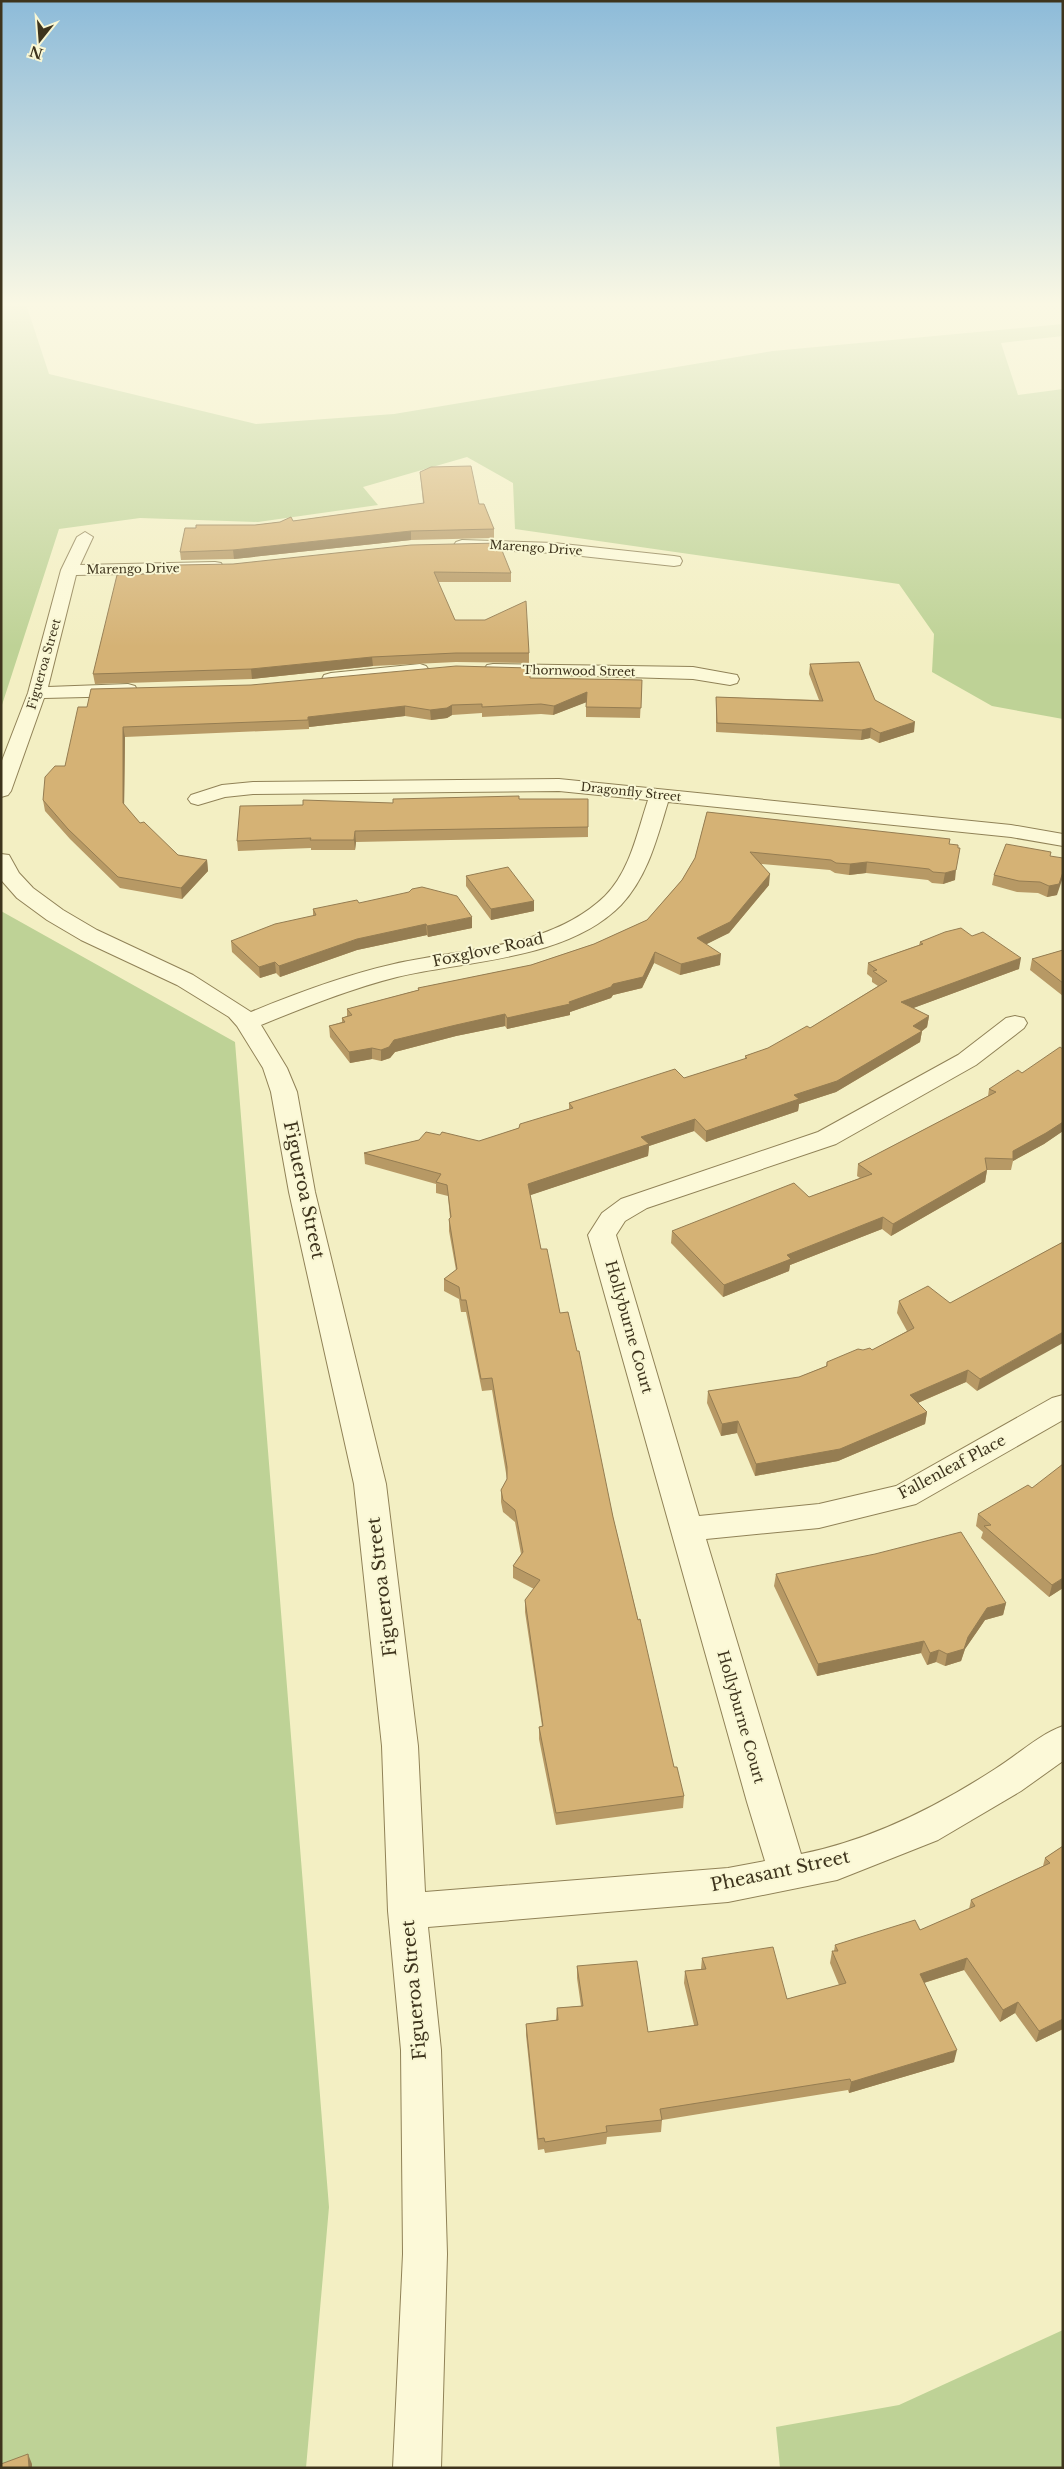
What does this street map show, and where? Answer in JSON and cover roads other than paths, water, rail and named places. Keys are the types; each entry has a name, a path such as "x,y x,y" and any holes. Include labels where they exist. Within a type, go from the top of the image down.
{"street":[{"name":"Figueroa Street","path":"1,791 37,693 69,570 85,537"},
{"name":"Marengo Drive","path":"450,545 510,545 554,548 674,561"},
{"name":"Marengo Drive","path":"69,570 234,566"},
{"path":"309,682 373,674 440,669"},
{"name":"Thornwood Street","path":"476,669 693,673 730,679"},
{"path":"37,693 141,690"},
{"name":"Dragonfly Street","path":"198,799 222,791 253,788 517,784 568,786 1011,831 1063,840"},
{"name":"Foxglove Road","path":"247,1022 302,999 360,980 431,962 505,949 548,938 573,927 606,906 624,887 644,846 660,795"},
{"name":"Figueroa Street","path":"1,860 10,876 25,893 55,915 89,935 186,980 237,1012 247,1022 275,1068 284,1092 302,1192 370,1484 400,1746 408,1911 421,2050 424,2245 417,2468"},
{"name":"Hollyburne Court","path":"788,1873 686,1529 602,1235 607,1222 620,1210 637,1202 827,1138 849,1127 966,1060 1014,1023"},
{"name":"Fallenleaf Place","path":"686,1529 819,1516 906,1496 1063,1406"},
{"name":"Pheasant Street","path":"408,1911 728,1885 837,1863 925,1829 1000,1785 1063,1741"}]}
